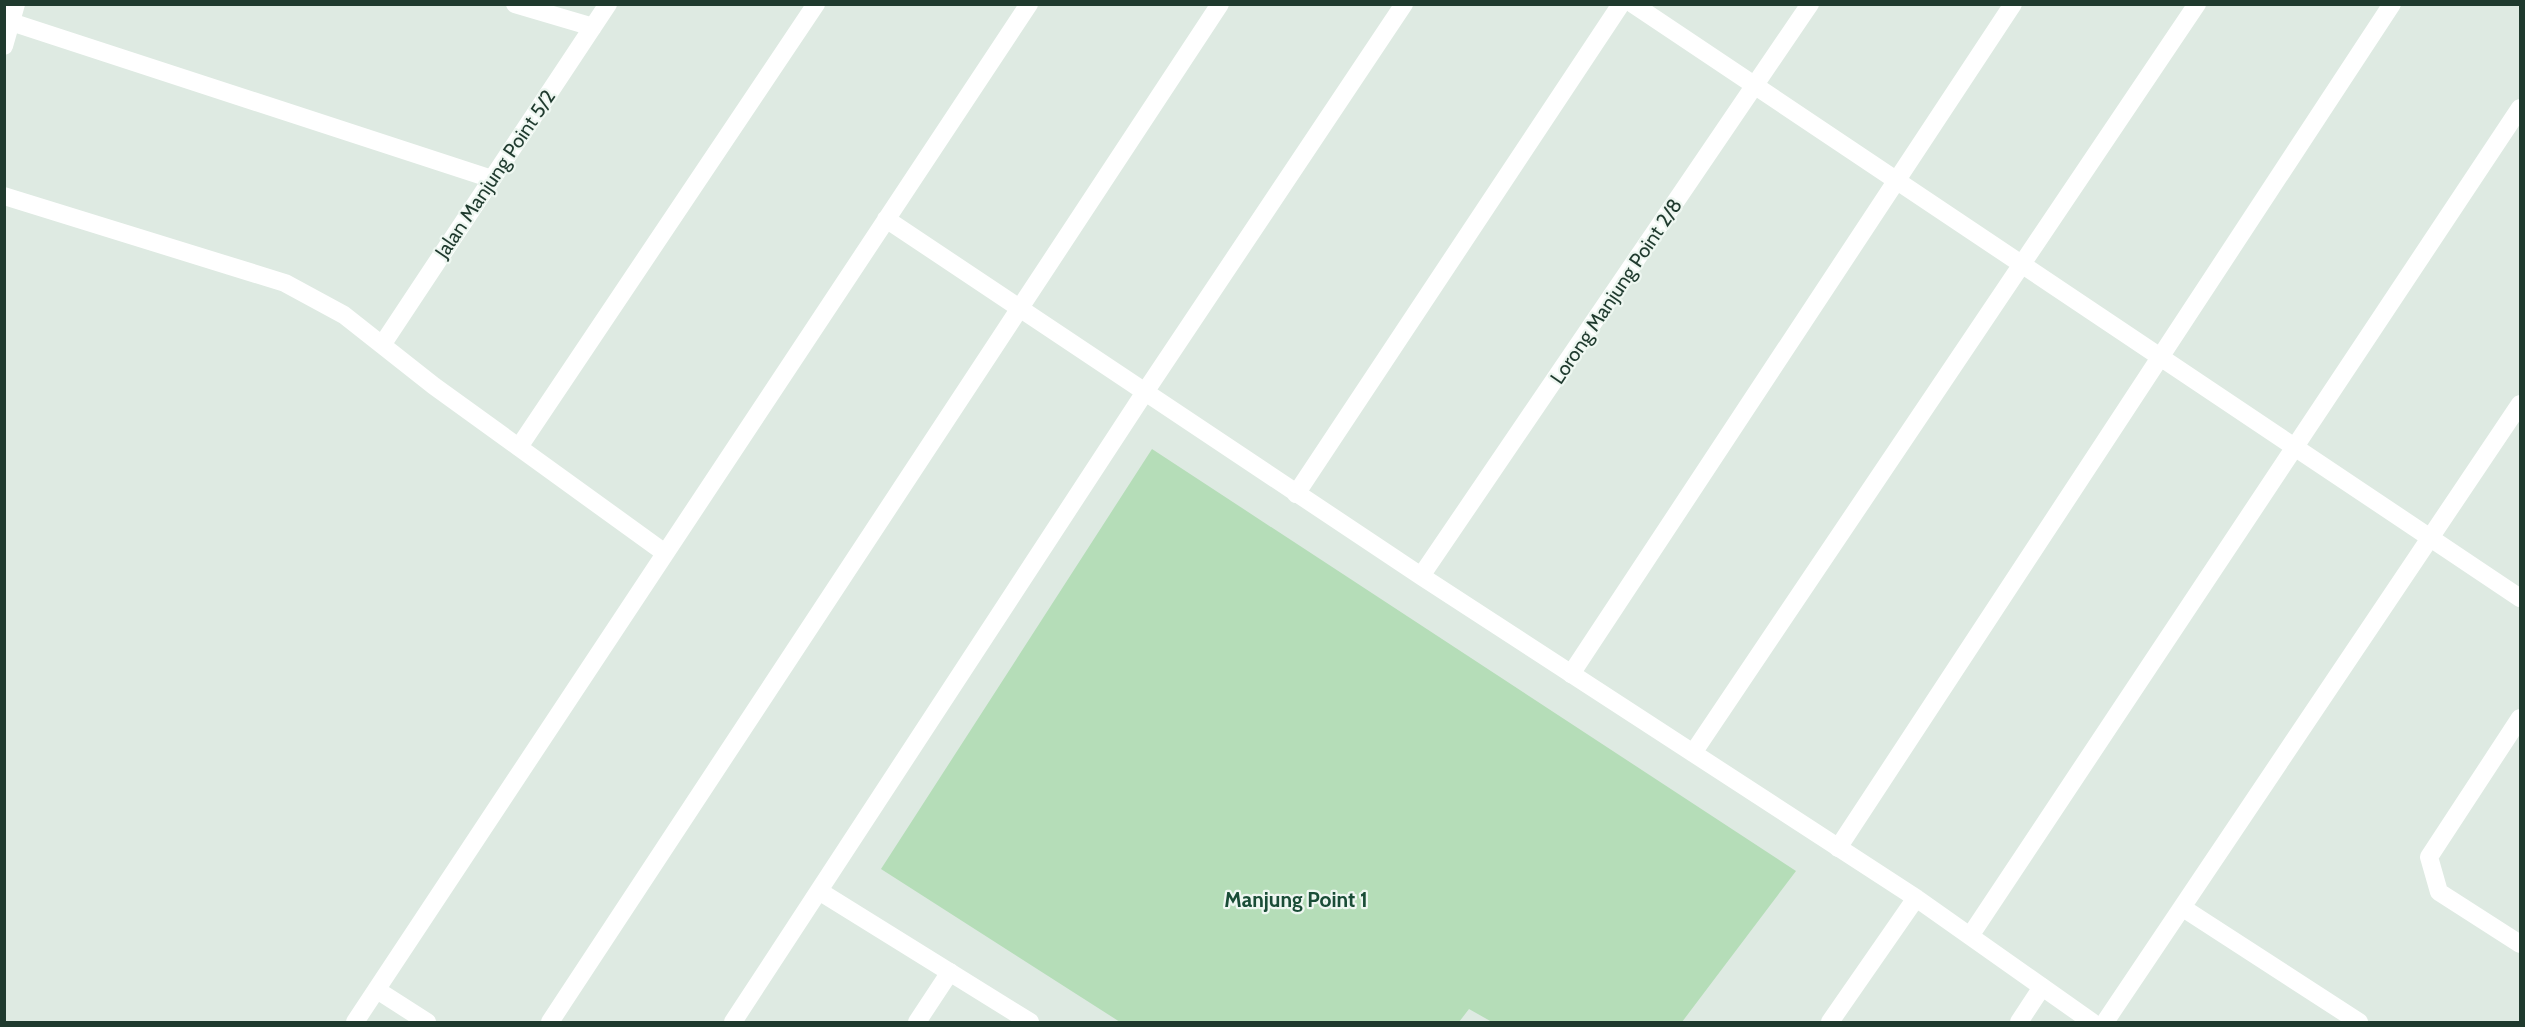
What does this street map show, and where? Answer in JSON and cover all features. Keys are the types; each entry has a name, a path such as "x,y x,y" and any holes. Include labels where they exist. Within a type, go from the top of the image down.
{"street":[{"path":"515,4 593,27"},
{"name":"Jalan Manjung Point 5/2","path":"382,345 608,4"},
{"path":"519,447 816,4"},
{"path":"355,1023 1029,4"},
{"path":"550,1023 1220,4"},
{"path":"733,1023 1144,392 1404,4"},
{"path":"1296,494 1622,4"},
{"path":"1633,4 1756,84 2520,598"},
{"name":"Lorong Manjung Point 2/8","path":"1420,576 1810,4"},
{"path":"1571,674 2013,4"},
{"path":"1693,753 2197,4"},
{"path":"1838,848 2162,358 2392,4"},
{"path":"4,46 14,13 492,179"},
{"path":"1970,936 2520,108"},
{"path":"4,196 285,283 344,315 434,386 665,552"},
{"path":"886,219 1420,576 1916,898 2092,1023"},
{"path":"2105,1023 2520,404"},
{"path":"2520,718 2429,857 2439,892 2520,944"},
{"path":"819,891 1030,1023"},
{"path":"1830,1023 1916,898"},
{"path":"2183,908 2359,1023"},
{"path":"917,1023 950,972"},
{"path":"2019,1023 2042,987"},
{"path":"377,990 427,1023"}],"green space":[{"path":"1152,449 1796,871 1682,1022 1492,1022 1469,1009 1459,1022 1120,1022 881,869"}],"district":[{"name":"Manjung Point 1","path":"1296,900"}]}
